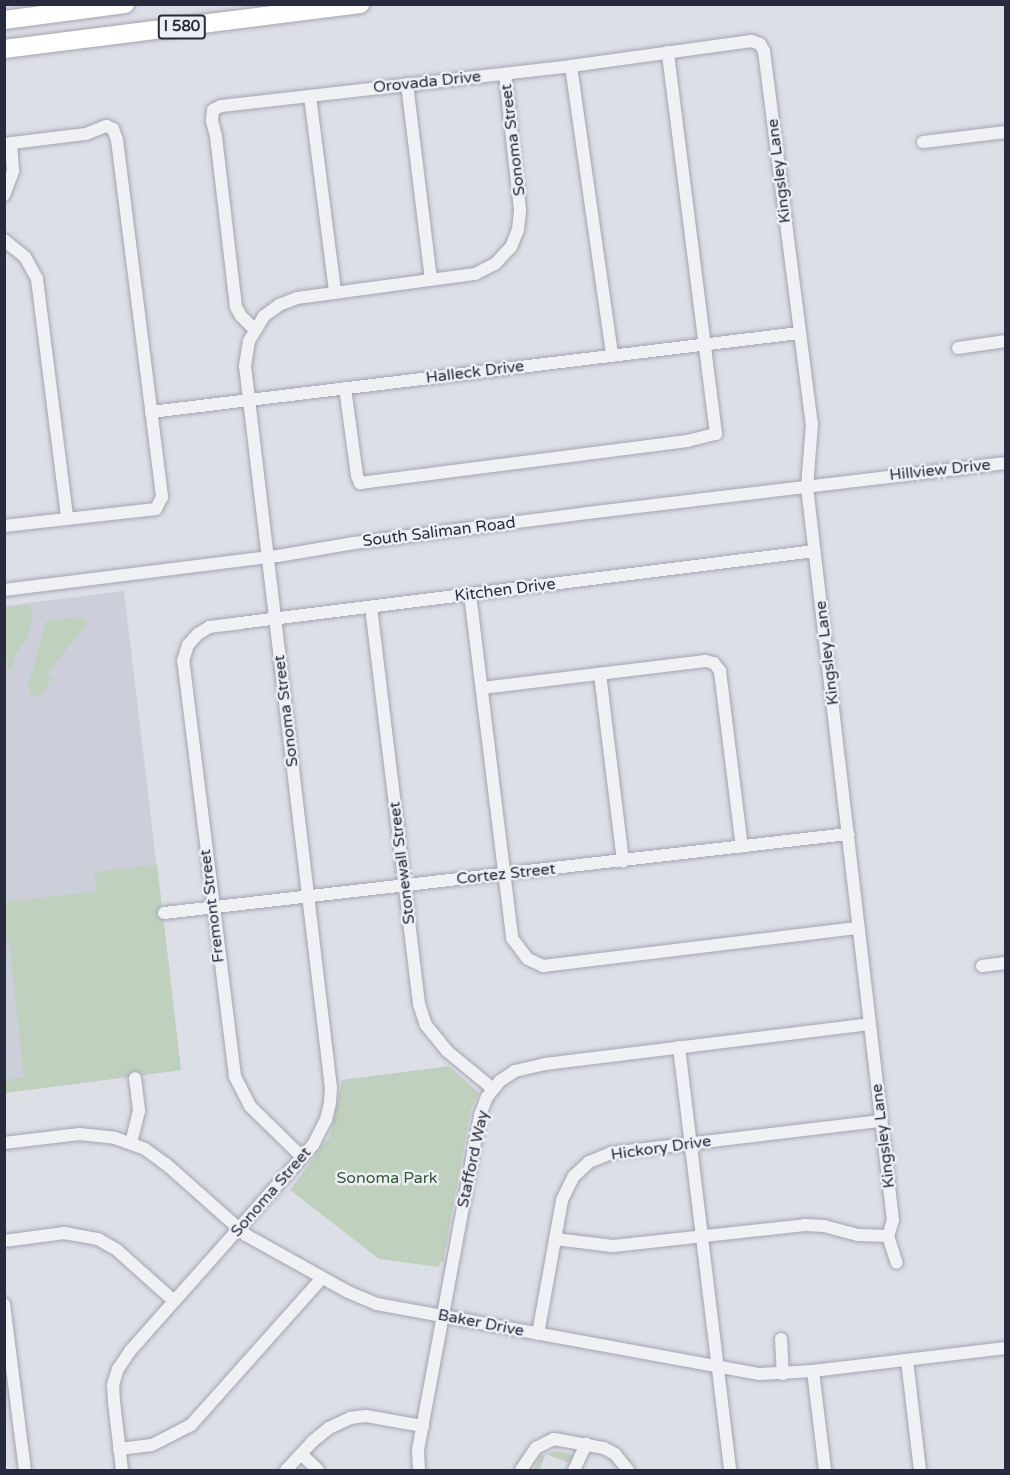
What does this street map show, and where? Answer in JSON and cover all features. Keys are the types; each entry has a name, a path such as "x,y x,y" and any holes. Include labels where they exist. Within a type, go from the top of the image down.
{"highway":[{"path":"4,20 124,4"},
{"name":"I 580","path":"4,49 360,4"}],"street":[{"name":"Orovada Drive","path":"255,330 241,316 236,307 216,136 212,121 213,110 221,106 571,66 751,41 760,44"},
{"name":"Kingsley Lane","path":"760,44 764,51 812,424 807,487 893,1220 888,1236 897,1263"},
{"path":"345,388 357,476 360,483 687,441 716,434 668,52"},
{"path":"571,66 612,355"},
{"name":"Sonoma Street","path":"122,1470 113,1385 117,1369 174,1301 313,1145 326,1120 331,1088 249,400 246,349 264,316 279,305 297,298 475,274 495,264 511,246 518,230 520,199 505,74"},
{"path":"407,84 431,280"},
{"path":"310,96 335,292"},
{"path":"4,195 13,171 8,144 86,134 106,126 113,129 117,140 162,497 156,509 4,526"},
{"path":"923,142 1005,132"},
{"path":"4,240 26,256 37,279 67,518"},
{"name":"Halleck Drive","path":"151,412 799,333"},
{"path":"958,348 1005,341"},
{"name":"Hillview Drive","path":"875,477 1005,463"},
{"name":"South Saliman Road","path":"4,590 875,477"},
{"name":"Kitchen Drive","path":"198,634 209,627 275,618 815,551"},
{"path":"470,594 512,938 522,954 543,966 859,928"},
{"name":"Stonewall Street","path":"371,607 419,1004 426,1024 447,1051 493,1089"},
{"name":"Fremont Street","path":"198,634 188,645 183,661 235,1076 250,1106 302,1157"},
{"path":"482,688 705,661 718,667 741,847"},
{"path":"600,674 623,862"},
{"name":"Cortez Street","path":"164,913 404,884 623,862 848,834"},
{"path":"982,966 1005,963"},
{"name":"Stafford Way","path":"420,1470 418,1450 480,1114 493,1089 500,1081 526,1067 870,1024"},
{"path":"679,1047 730,1470"},
{"path":"131,1143 139,1110 135,1078"},
{"name":"Hickory Drive","path":"538,1334 567,1186 589,1162 611,1153 881,1121"},
{"name":"Baker Drive","path":"4,1143 79,1134 107,1136 131,1143 165,1164 238,1229 322,1278 369,1302 760,1374 813,1371 1005,1348"},
{"path":"555,1239 613,1246 805,1225 824,1226 858,1235 888,1236"},
{"path":"4,1241 64,1233 98,1239 117,1250 174,1301"},
{"path":"119,1449 152,1445 191,1425 322,1278"},
{"path":"4,1304 24,1470"},
{"path":"781,1339 783,1374"},
{"path":"907,1360 920,1470"},
{"path":"813,1371 825,1470"},
{"path":"286,1470 330,1428 350,1418 366,1416 423,1426"},
{"path":"521,1470 536,1448 554,1439 586,1444 615,1454 628,1470"},
{"path":"574,1470 586,1444"},
{"path":"301,1454 318,1470"}],"shaded area":[{"path":"124,591 181,1070 5,1093 4,606"}],"green space":[{"path":"27,604 32,609 32,620 27,637 14,658 12,670 8,668 5,608"},
{"path":"79,617 88,622 48,673 52,679 40,695 32,696 28,687 46,621"},
{"path":"157,864 181,1070 5,1093 4,1080 24,1077 9,942 5,942 5,902 96,891 94,872"},
{"name":"Sonoma Park","path":"449,1066 479,1093 471,1109 443,1262 440,1262 439,1267 379,1259 290,1190 330,1136 342,1080"},
{"path":"555,1451 576,1455 572,1464 546,1454"},
{"path":"546,1454 539,1470 533,1470 541,1456"}]}
